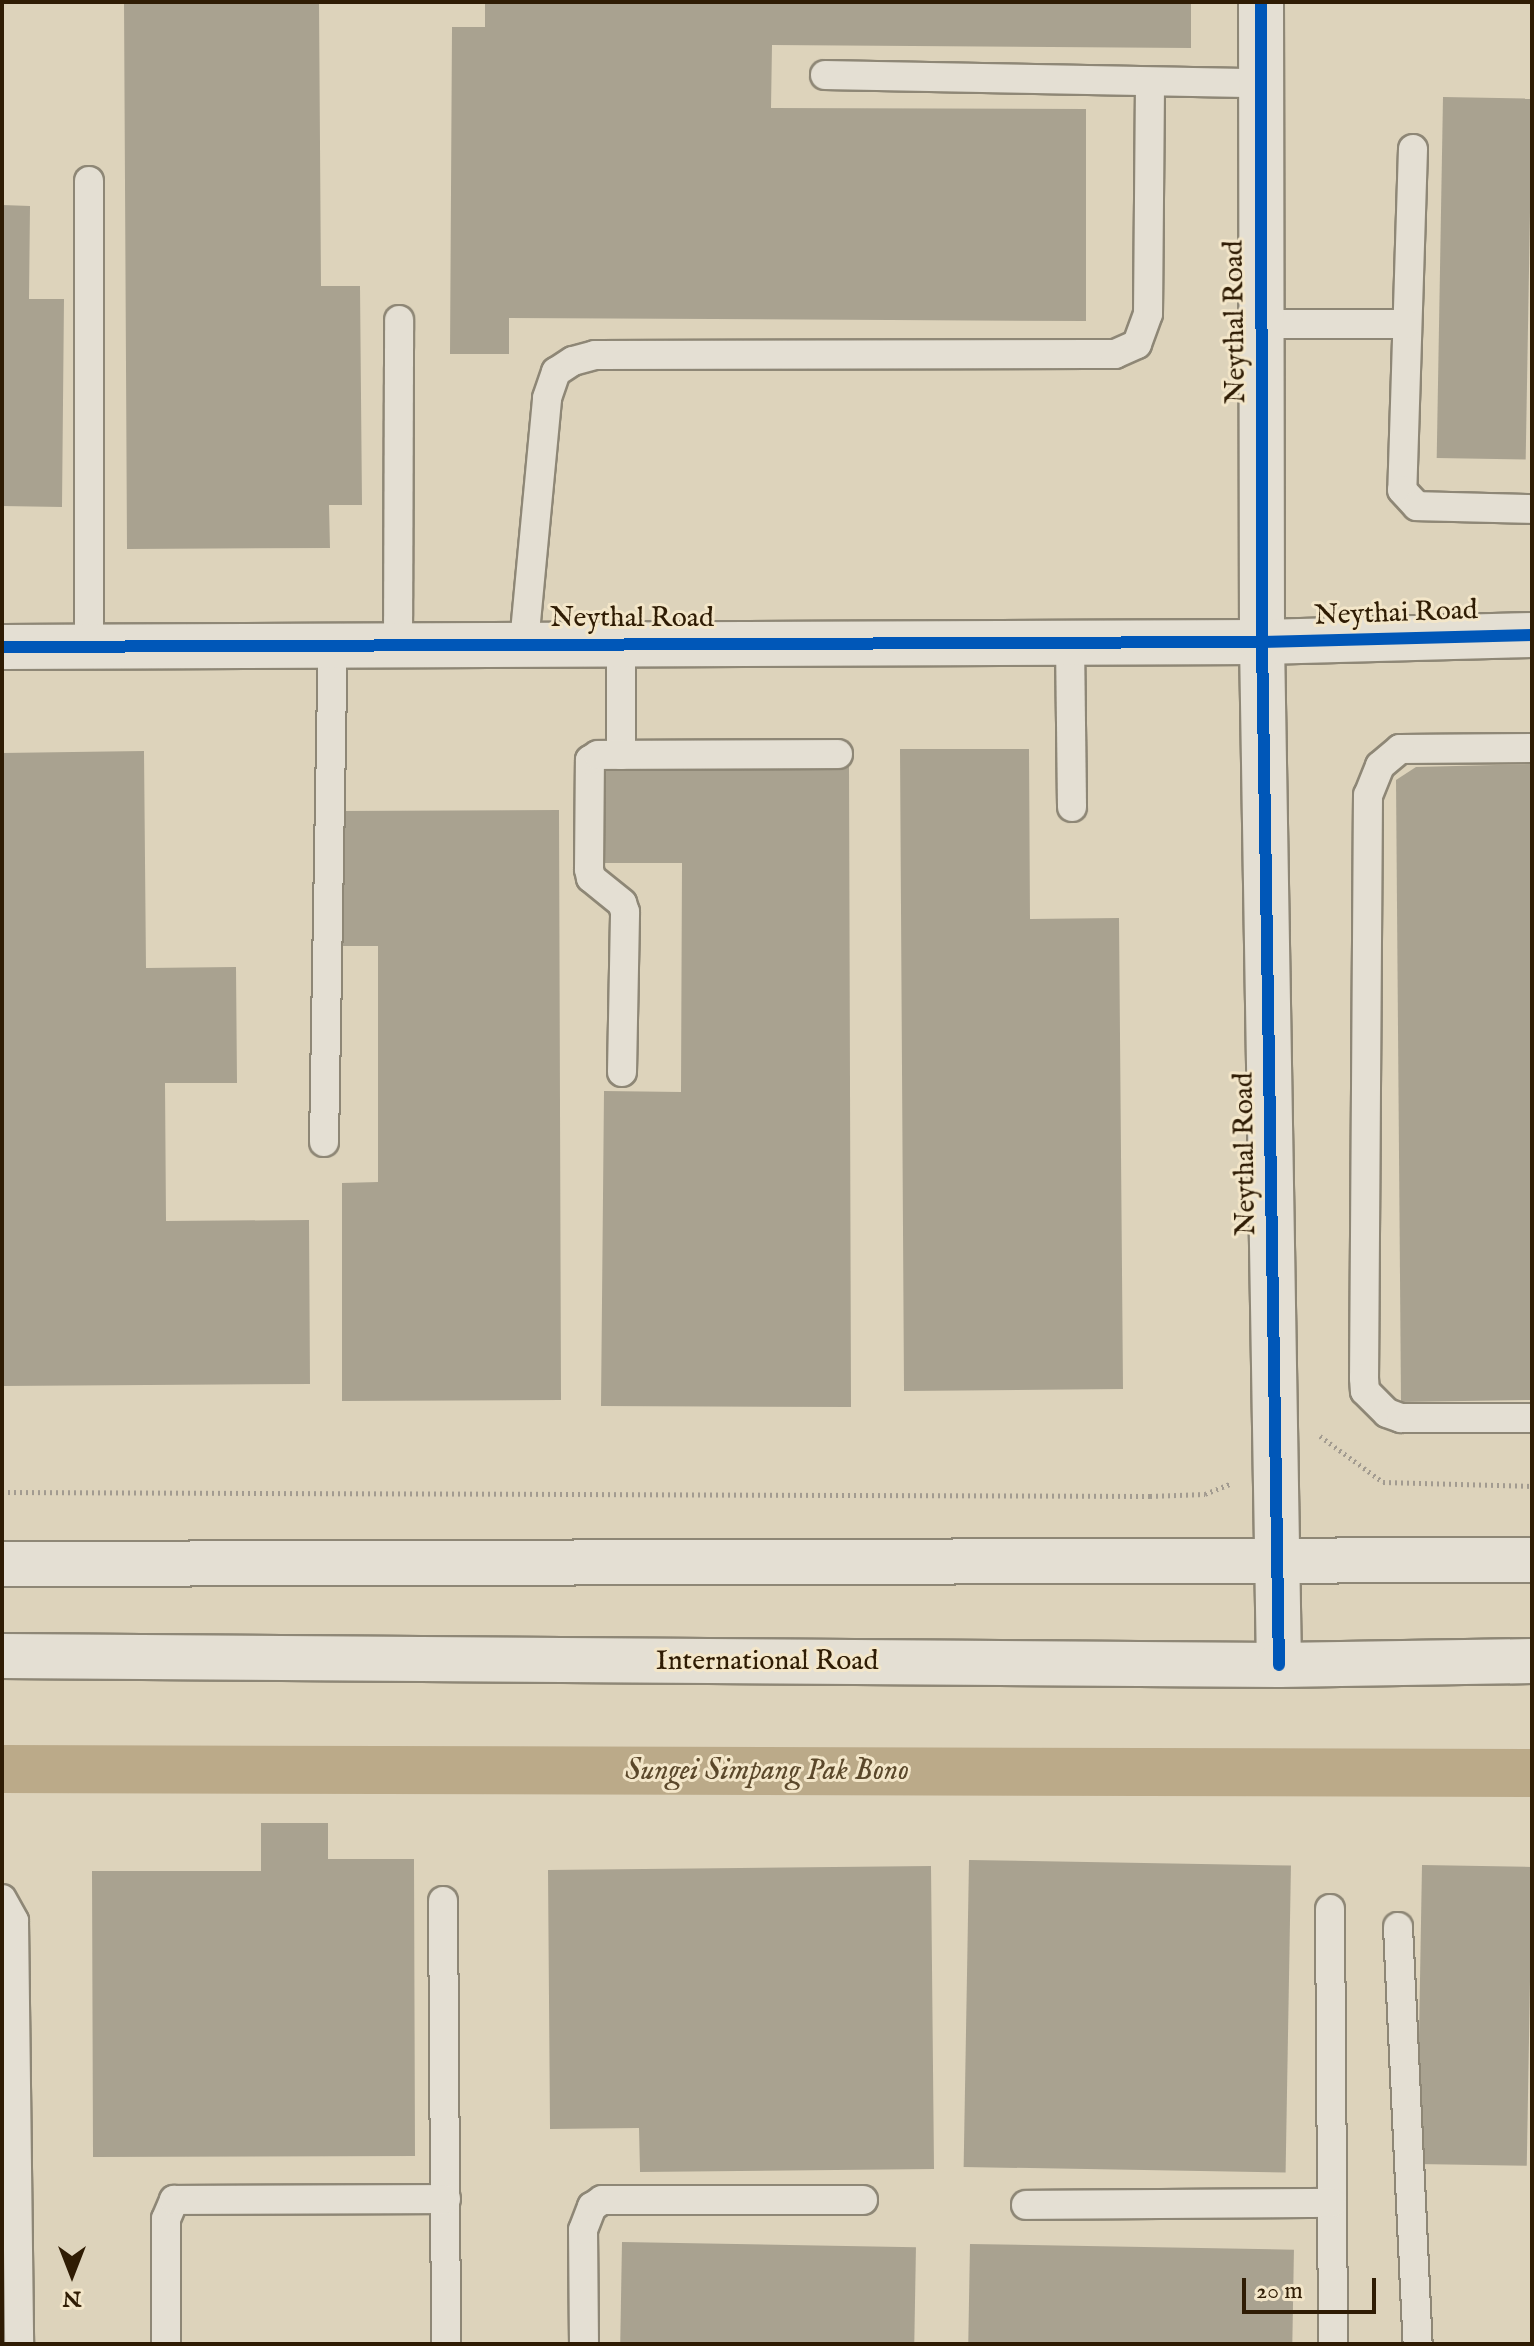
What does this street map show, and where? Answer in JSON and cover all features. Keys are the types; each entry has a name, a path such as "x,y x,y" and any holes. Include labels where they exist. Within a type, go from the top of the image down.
{"street":[{"name":"Neythal Road","path":"1261,2 1258,83 1262,642 1279,1665"},
{"name":"Neythai Road","path":"1262,642 1532,635"},
{"name":"Neythal Road","path":"2,647 621,642 1262,642"},
{"path":"2,1564 1532,1560"},
{"name":"International Road","path":"2,1656 1279,1665 1532,1661"}],"lane":[{"path":"825,75 1258,83"},
{"path":"524,643 547,398 556,372 573,361 595,355 1115,354 1137,344 1148,314 1150,82"},
{"path":"1413,149 1401,479 1408,499 1430,508 1532,509"},
{"path":"89,181 89,647"},
{"path":"398,644 399,320"},
{"path":"1260,324 1406,324"},
{"path":"621,642 621,755"},
{"path":"1070,642 1072,807"},
{"path":"324,1142 333,644"},
{"path":"1532,748 1400,749 1380,766 1368,795 1364,1378 1365,1391 1387,1413 1401,1418 1532,1418"},
{"path":"622,1072 625,912 622,903 591,878 587,767 598,755 838,754"},
{"path":"2,1899 14,1921 10,2222 19,2344"},
{"path":"443,1901 446,2344"},
{"path":"1330,1909 1333,2344"},
{"path":"1398,1927 1418,2344"},
{"path":"166,2344 166,2219 174,2200 446,2199"},
{"path":"584,2344 583,2230 592,2207 602,2200 863,2200"},
{"path":"1026,2205 1332,2203"}],"path":[{"path":"1274,1387 1334,1450 1383,1482 1532,1486"},
{"path":"2,1492 1150,1496 1205,1494 1276,1465"}],"building":[{"path":"124,2 319,2 321,286 360,286 362,505 329,505 330,548 127,549"},
{"path":"485,2 1191,2 1191,48 772,45 771,108 1086,109 1086,321 509,318 509,354 450,354 452,27 485,27"},
{"path":"1443,97 1532,99 1526,459 1437,458"},
{"path":"2,205 30,206 29,299 64,299 62,507 2,506"},
{"path":"900,749 1029,749 1030,919 1119,918 1123,1389 904,1391"},
{"path":"144,751 146,968 236,967 237,1083 165,1083 166,1221 309,1220 310,1384 2,1386 2,753"},
{"path":"599,761 849,761 851,1407 601,1406 604,1091 681,1092 682,863 599,863"},
{"path":"1532,764 1532,1400 1401,1402 1396,780 1416,767"},
{"path":"559,810 561,1400 342,1401 342,1183 378,1182 378,946 342,946 342,811"},
{"path":"261,1823 328,1823 328,1859 414,1859 415,2156 93,2157 92,1871 261,1871"},
{"path":"969,1860 1291,1866 1286,2173 964,2167"},
{"path":"1422,1865 1532,1867 1527,2166 1417,2164"},
{"path":"931,1866 934,2169 640,2172 639,2128 550,2129 548,1870"},
{"path":"622,2242 916,2247 914,2344 620,2344"},
{"path":"970,2244 1294,2250 1292,2344 968,2344"}],"waterway":[{"name":"Sungei Simpang Pak Bono","path":"2,1769 1532,1773"}],"cycle path":[{"path":"1261,2 1262,642 1279,1665"},
{"path":"2,647 1262,642 1532,635"}]}
